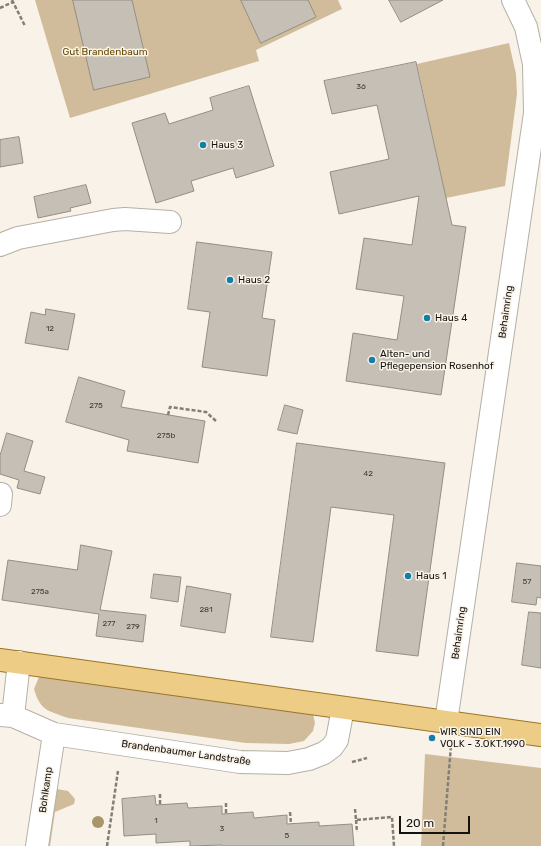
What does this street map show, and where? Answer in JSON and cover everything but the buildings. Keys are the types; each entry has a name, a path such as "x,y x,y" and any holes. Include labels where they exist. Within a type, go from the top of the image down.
{"main road":[{"path":"10,661 541,735"}],"street":[{"name":"Behaimring","path":"446,722 535,113 534,64 526,27 513,0"},
{"path":"0,245 18,238 113,220 125,219 170,222"},
{"path":"6,715 10,661"},
{"name":"Brandenbaumer Landstraße","path":"6,715 54,734 240,762 288,763 309,759 324,753 332,747 339,730 343,708"},
{"name":"Bohlkamp","path":"38,846 54,734"}],"path":[{"path":"0,8 12,1 25,26"},
{"path":"168,415 170,407 206,412 216,421"},
{"path":"443,846 452,747"},
{"path":"352,762 367,758"},
{"path":"107,846 118,771"},
{"path":"160,794 160,805"},
{"path":"226,803 226,814"},
{"path":"355,809 357,832"},
{"path":"290,812 291,824"},
{"path":"356,820 392,818 394,846"}],"green space":[{"name":"Gut Brandenbaum","path":"35,0 338,0 342,9 256,50 259,61 70,118"},
{"path":"509,43 516,74 517,94 505,186 446,198 417,64"},
{"path":"39,677 49,677 313,714 315,723 313,731 304,741 289,744 246,743 68,718 50,712 39,702 34,689"},
{"path":"425,754 541,768 541,846 421,846"},
{"path":"55,790 68,791 75,799 74,804 55,812 50,846 45,846"}],"place":[{"name":"Haus 3","path":"203,145"},
{"name":"Haus 2","path":"230,280"},
{"name":"Haus 4","path":"427,318"},
{"name":"Alten- und Pflegepension Rosenhof","path":"372,360"},
{"name":"Haus 1","path":"408,576"},
{"name":"WIR SIND EIN VOLK - 3.OKT.1990","path":"432,738"}]}
